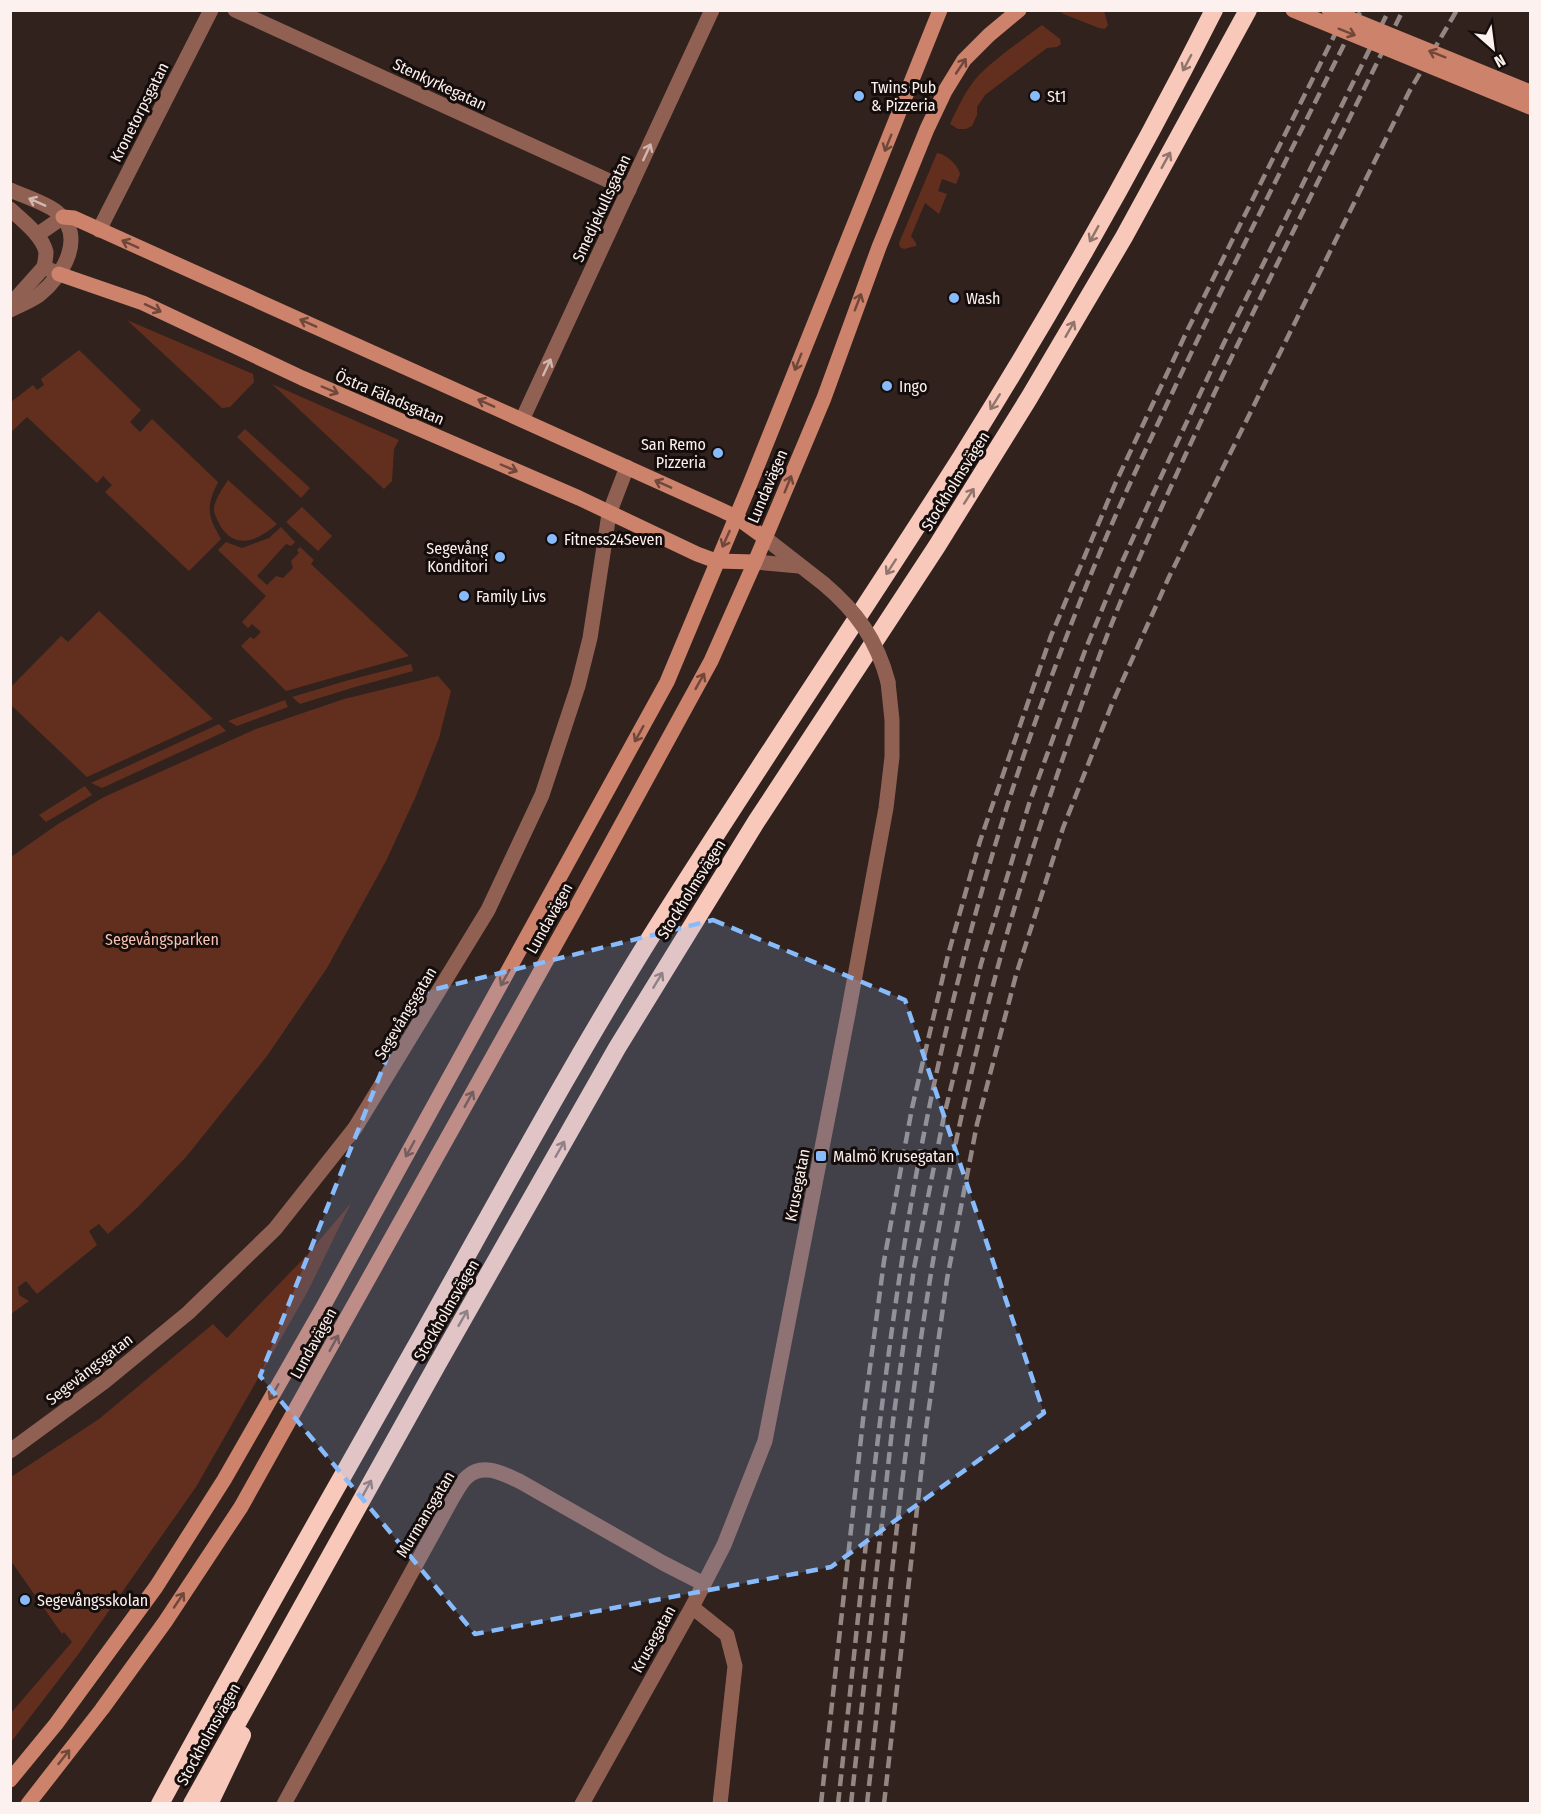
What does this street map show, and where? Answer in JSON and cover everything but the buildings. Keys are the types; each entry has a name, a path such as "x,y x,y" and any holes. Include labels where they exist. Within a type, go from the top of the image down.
{"highway":[{"name":"Stockholmsvägen","path":"160,1803 527,1149 647,944 913,532 1030,345 1087,247 1214,10"},
{"name":"Stockholmsvägen","path":"192,1803 617,1048 750,832 937,546 1029,398 1129,227 1248,10"},
{"path":"209,1803 287,1638 339,1539"},
{"path":"153,1803 211,1709"}],"main road":[{"name":"Lundavägen","path":"10,1780 56,1724 156,1587 224,1480 323,1307 667,682 880,165 940,10"},
{"name":"Lundavägen","path":"28,1803 102,1709 158,1632 247,1498 578,904 711,660 824,398 875,257 922,139 945,91 964,60 1019,10"},
{"path":"1293,10 1530,107"},
{"path":"1329,10 1530,92"},
{"name":"Östra Fäladsgatan","path":"63,217 74,218 627,467 736,517 765,538"},
{"name":"Östra Fäladsgatan","path":"59,274 143,303 302,378 563,491 716,561 755,562"}],"street":[{"name":"Kronetorpsgatan","path":"99,230 211,10"},
{"name":"Stenkyrkegatan","path":"236,10 629,190"},
{"name":"Smedjekullsgatan","path":"522,420 712,10"},
{"name":"Östra Fäladsgatan","path":"10,190 56,211 63,217"},
{"path":"10,209 37,236 46,253 44,267 10,305"},
{"path":"10,310 39,295 59,274 71,252 72,238 63,217 37,236"},
{"name":"Östra Fäladsgatan","path":"44,267 59,274"},
{"name":"Segevångsgatan","path":"10,1451 104,1382 188,1313 275,1229 355,1128 488,910 542,795 570,713 590,638 609,514 627,467"},
{"name":"Krusegatan","path":"582,1803 692,1607 724,1545 765,1441 886,808 892,757 892,720 888,682 878,650 867,630 850,609 824,584 765,538"},
{"path":"755,562 799,566"},
{"name":"Murmansgatan","path":"284,1803 453,1497 467,1477 479,1470 497,1471 521,1482 704,1584"},
{"path":"692,1607 727,1635 735,1666 720,1803"}],"highlighted area":[{"path":"713,920 905,1000 1044,1413 831,1567 475,1634 260,1376 412,995"}],"green space":[{"path":"1065,11 1104,11 1108,25 1105,29 1099,28 1061,13"},
{"path":"1042,25 1060,39 1061,44 1047,48 985,95 977,107 977,115 972,126 958,129 950,124 974,80 1002,55"},
{"path":"937,153 951,160 960,174 956,184 942,179 938,191 947,194 939,214 925,203 911,236 916,246 904,249 899,243"},
{"path":"127,320 253,374 254,382 230,407 222,408"},
{"path":"79,350 141,410 130,422 140,432 152,419 218,482 211,498 210,511 221,539 189,571 105,492 112,485 103,476 97,483 27,417 11,432 11,402 33,385 37,390 44,385 41,379"},
{"path":"272,384 399,440 394,449 392,481 384,489"},
{"path":"245,429 310,488 301,498 237,437"},
{"path":"228,480 277,524 249,540 241,541 227,534 216,517 214,506"},
{"path":"302,507 332,536 318,551 286,522"},
{"path":"281,527 295,542 291,546 286,544 257,576 267,585 276,576 283,578 293,568 291,561 299,553 297,550 300,547 314,560 311,564 409,656 286,691 241,646 250,637 254,639 261,632 252,624 248,628 242,622 266,596 218,550 226,542 242,548 269,538"},
{"path":"99,611 213,719 87,777 11,705 11,687 61,636 68,642"},
{"path":"411,664 413,671 300,704 292,697 349,680"},
{"name":"Segevångsparken","path":"438,676 451,691 439,738 416,796 386,861 327,968 267,1056 186,1157 138,1207 108,1234 99,1224 89,1231 97,1245 37,1294 26,1281 18,1287 19,1295 29,1301 11,1314 11,857 58,824 104,797 256,729 344,699"},
{"path":"285,700 288,707 237,726 228,721"},
{"path":"219,724 226,731 102,788 91,783"},
{"path":"85,786 92,795 46,822 39,815"},
{"path":"351,1203 308,1291 196,1487 80,1652 11,1742 11,1713 72,1642 64,1632 62,1634 11,1561 11,1477 99,1419 213,1324 227,1338 307,1255"}],"railway":[{"path":"821,1804 863,1420 884,1261 912,1108 948,955 980,841 1051,636 1116,482 1188,329 1347,10"},
{"path":"838,1804 891,1334 910,1208 946,1030 992,854 1052,676 1113,522 1209,316 1361,10"},
{"path":"851,1804 893,1421 914,1268 944,1116 981,964 1029,804 1086,648 1118,571 1223,345 1389,10"},
{"path":"867,1804 904,1467 932,1267 969,1081 1014,911 1041,822 1078,715 1108,634 1163,503 1264,291 1403,10"},
{"path":"884,1804 926,1429 947,1279 977,1124 1016,975 1063,828 1112,704 1169,577 1409,92 1457,10"}],"place":[{"name":"Twins Pub & Pizzeria","path":"859,96"},
{"name":"St1","path":"1035,96"},
{"name":"Wash","path":"954,298"},
{"name":"Ingo","path":"887,386"},
{"name":"San Remo Pizzeria","path":"718,453"},
{"name":"Fitness24Seven","path":"552,539"},
{"name":"Segevång Konditori","path":"500,557"},
{"name":"Family Livs","path":"464,596"},
{"name":"Malmö Krusegatan","path":"821,1156"},
{"name":"Segevångsskolan","path":"25,1600"}]}
